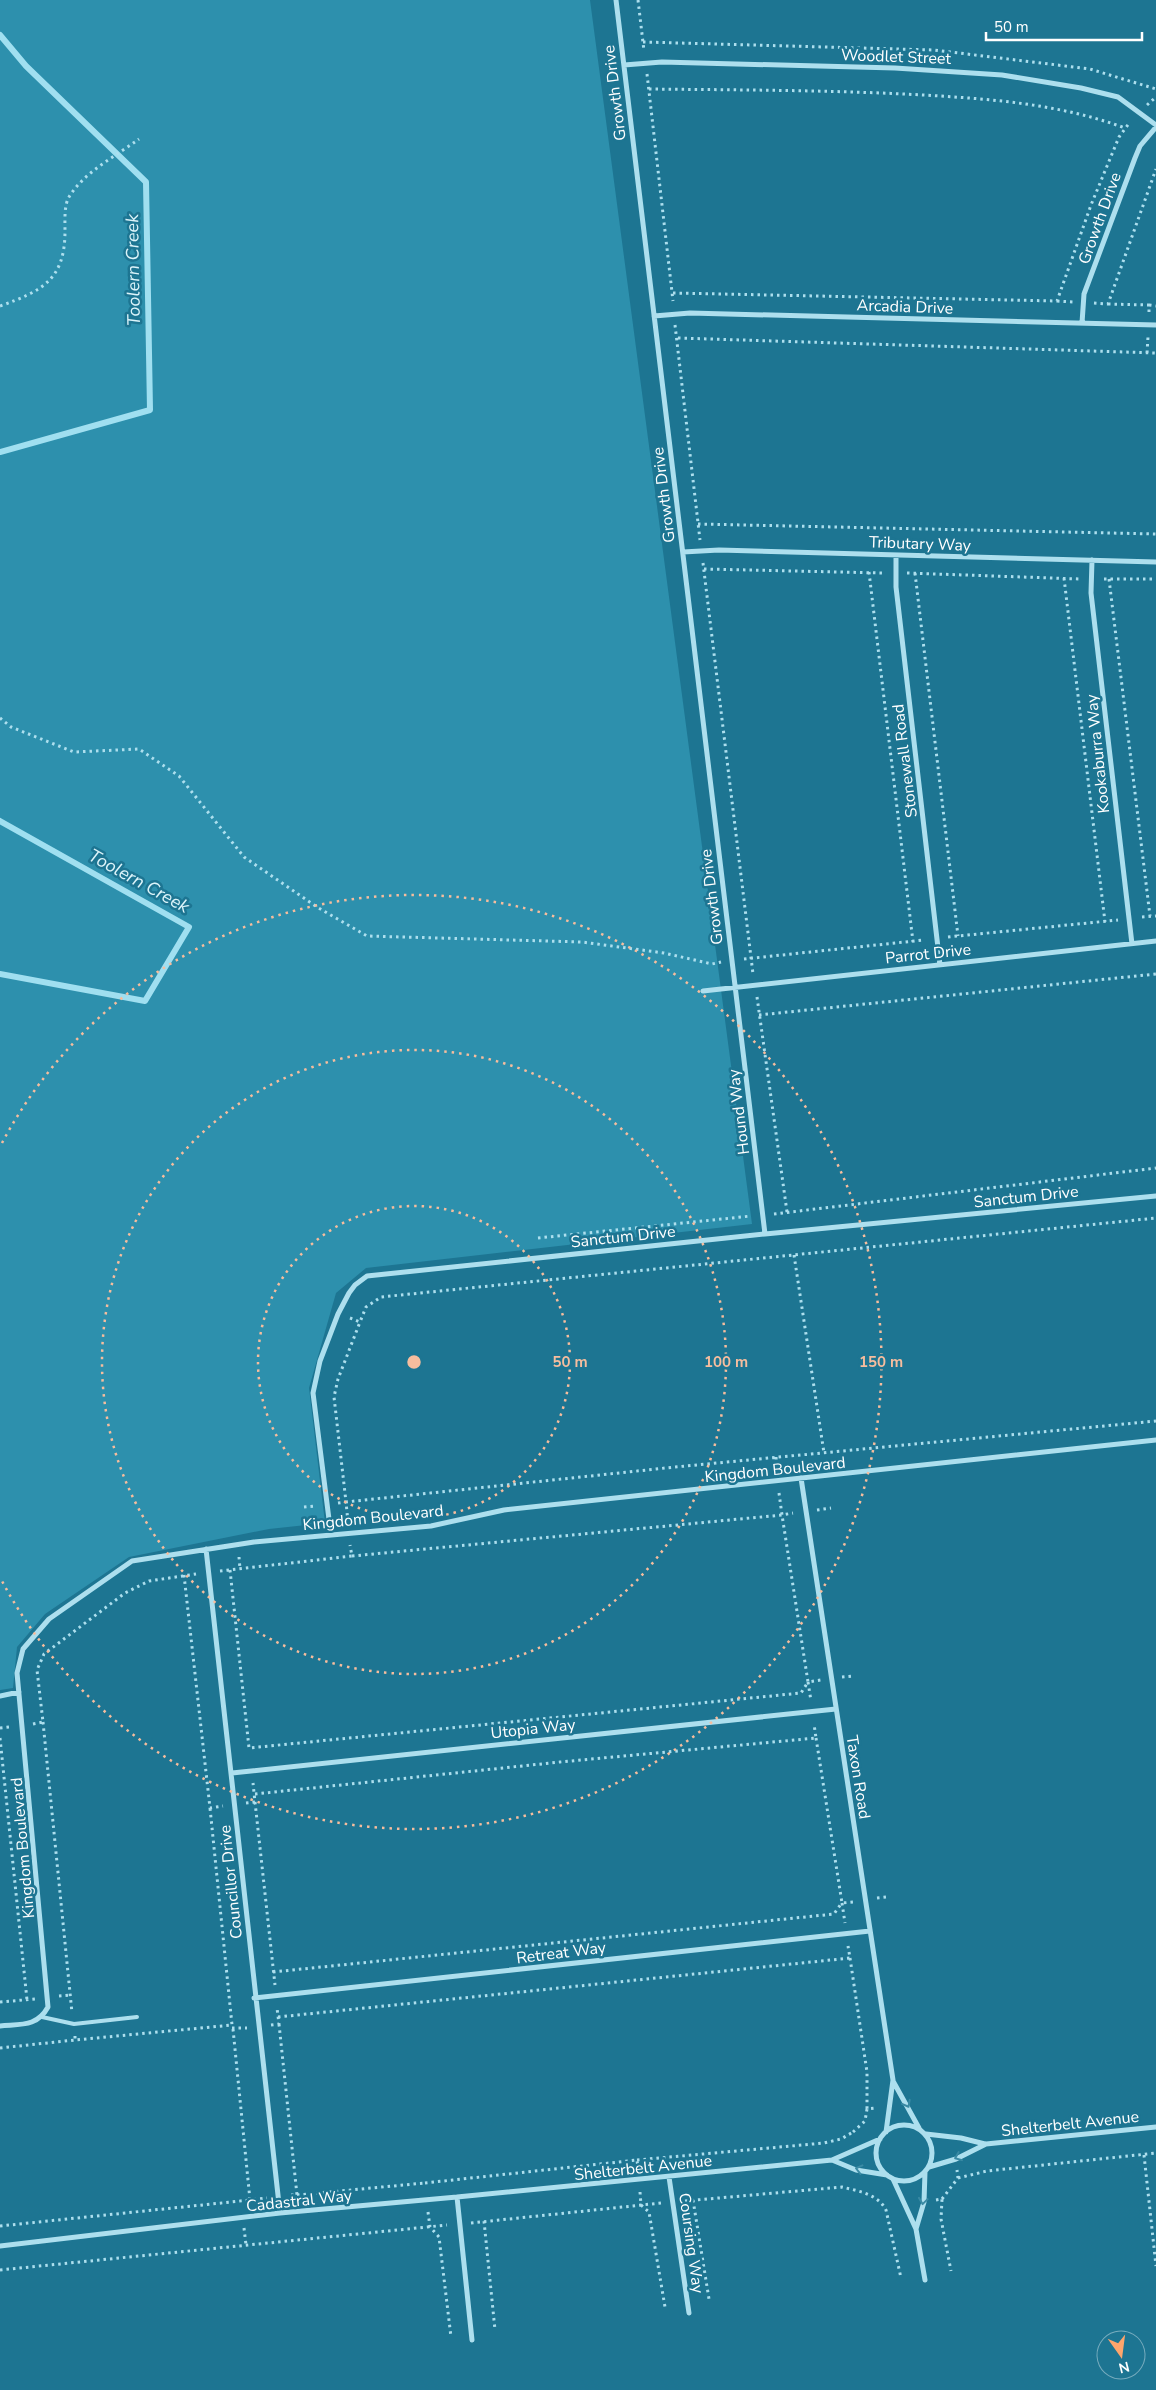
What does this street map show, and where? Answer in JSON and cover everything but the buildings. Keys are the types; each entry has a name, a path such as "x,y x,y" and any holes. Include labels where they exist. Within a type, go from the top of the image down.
{"street":[{"name":"Growth Drive","path":"616,0 735,987"},
{"name":"Woodlet Street","path":"624,65 646,63 953,70 1040,81 1082,88 1118,97 1156,126"},
{"name":"Growth Drive","path":"1082,323 1084,294 1135,158 1140,146 1156,126"},
{"name":"Arcadia Drive","path":"654,316 690,313 1156,326"},
{"name":"Tributary Way","path":"682,552 896,555 1156,562"},
{"name":"Stonewall Road","path":"896,555 896,587 940,965"},
{"name":"Kookaburra Way","path":"1092,560 1091,593 1132,944"},
{"name":"Parrot Drive","path":"703,991 1156,941"},
{"name":"Hound Way","path":"735,987 765,1234"},
{"name":"Sanctum Drive","path":"331,1535 312,1393 320,1361 338,1314 355,1284 367,1276 765,1234 1156,1196"},
{"name":"Kingdom Boulevard","path":"42,2017 48,2007 48,1997 17,1673 23,1649 49,1619 132,1562 254,1542 430,1526 504,1510 1156,1440"},
{"name":"Taxon Road","path":"801,1478 893,2080"},
{"name":"Councillor Drive","path":"206,1549 232,1773 254,1998 280,2213"},
{"path":"0,1696 19,1692"},
{"name":"Utopia Way","path":"232,1773 836,1709"},
{"name":"Retreat Way","path":"254,1998 870,1931"},
{"path":"0,2026 36,2021 42,2017"},
{"path":"893,2080 919,2129"},
{"path":"886,2132 893,2080"},
{"path":"902,2125 919,2129 926,2134 932,2150 929,2167 925,2172 907,2181 887,2175 878,2162 876,2154 880,2139 886,2132 902,2125"},
{"name":"Shelterbelt Avenue","path":"926,2134 961,2138 986,2144 1156,2127"},
{"name":"Shelterbelt Avenue","path":"457,2197 832,2160 880,2139"},
{"name":"Shelterbelt Avenue","path":"929,2167 956,2159 986,2144"},
{"name":"Shelterbelt Avenue","path":"832,2160 856,2170 887,2175"},
{"path":"916,2229 924,2202 925,2172"},
{"name":"Coursing Way","path":"669,2177 689,2313"},
{"path":"893,2178 916,2229 925,2280"},
{"path":"457,2197 472,2340"},
{"name":"Cadastral Way","path":"0,2246 280,2213 457,2197"}],"lane":[{"path":"42,2017 74,2024 137,2017"}],"path":[{"path":"638,0 650,89 673,293 673,314 678,338 698,524 755,985 787,1212"},
{"path":"650,89 878,92 983,98 1075,112 1125,128"},
{"path":"1057,302 1091,205 1119,137 1138,113 1156,97"},
{"path":"0,306 25,297 55,277 65,249 68,198 82,180 139,139"},
{"path":"673,293 1108,304 1156,169"},
{"path":"1150,305 1156,306"},
{"path":"678,338 1156,353"},
{"path":"698,524 1156,534"},
{"path":"704,570 869,572 1156,580"},
{"path":"869,572 913,942"},
{"path":"915,574 958,936"},
{"path":"1064,578 1105,922"},
{"path":"1109,579 1150,916"},
{"path":"0,718 11,727 74,752 139,749 179,776 244,857 317,907 367,936 582,942 664,953 712,964 731,960"},
{"path":"759,1015 1156,974"},
{"path":"538,1238 763,1215 1156,1168"},
{"path":"352,1556 334,1397 338,1379 366,1307 381,1297 1156,1218"},
{"path":"794,1255 824,1452"},
{"path":"338,1314 360,1322"},
{"path":"304,1507 824,1452 1156,1421"},
{"path":"75,2040 37,1670 44,1654 124,1593 149,1581 208,1572 352,1556 782,1515 867,2072 867,2109"},
{"path":"230,1570 249,1748 802,1693 808,1682"},
{"path":"808,1682 853,1676"},
{"path":"0,1728 43,1722"},
{"path":"0,1738 27,2000"},
{"path":"255,1794 560,1762 816,1738"},
{"path":"210,1808 233,2029 279,2024 255,1802"},
{"path":"273,1972 834,1914 842,1903 886,1897"},
{"path":"278,2017 850,1958"},
{"path":"0,2048 232,2025"},
{"path":"637,2160 824,2143 853,2132"},
{"path":"958,2178 987,2171 1156,2153"},
{"path":"1144,2154 1156,2266"},
{"path":"297,2195 425,2183 430,2227 439,2237 451,2337"},
{"path":"0,2270 693,2200 842,2187 881,2200 886,2210 901,2278"},
{"path":"0,2226 250,2200"},
{"path":"693,2200 709,2299"},
{"path":"484,2221 495,2330"}],"shaded area":[{"path":"0,0 590,0 752,1224 366,1268 336,1293 309,1388 325,1523 269,1529 129,1557 45,1614 17,1647 13,1688 0,1690"}],"waterway":[{"name":"Toolern Creek","path":"0,35 26,66 146,182 150,410 0,452"},
{"name":"Toolern Creek","path":"0,821 189,927 145,1001 0,974"}]}
